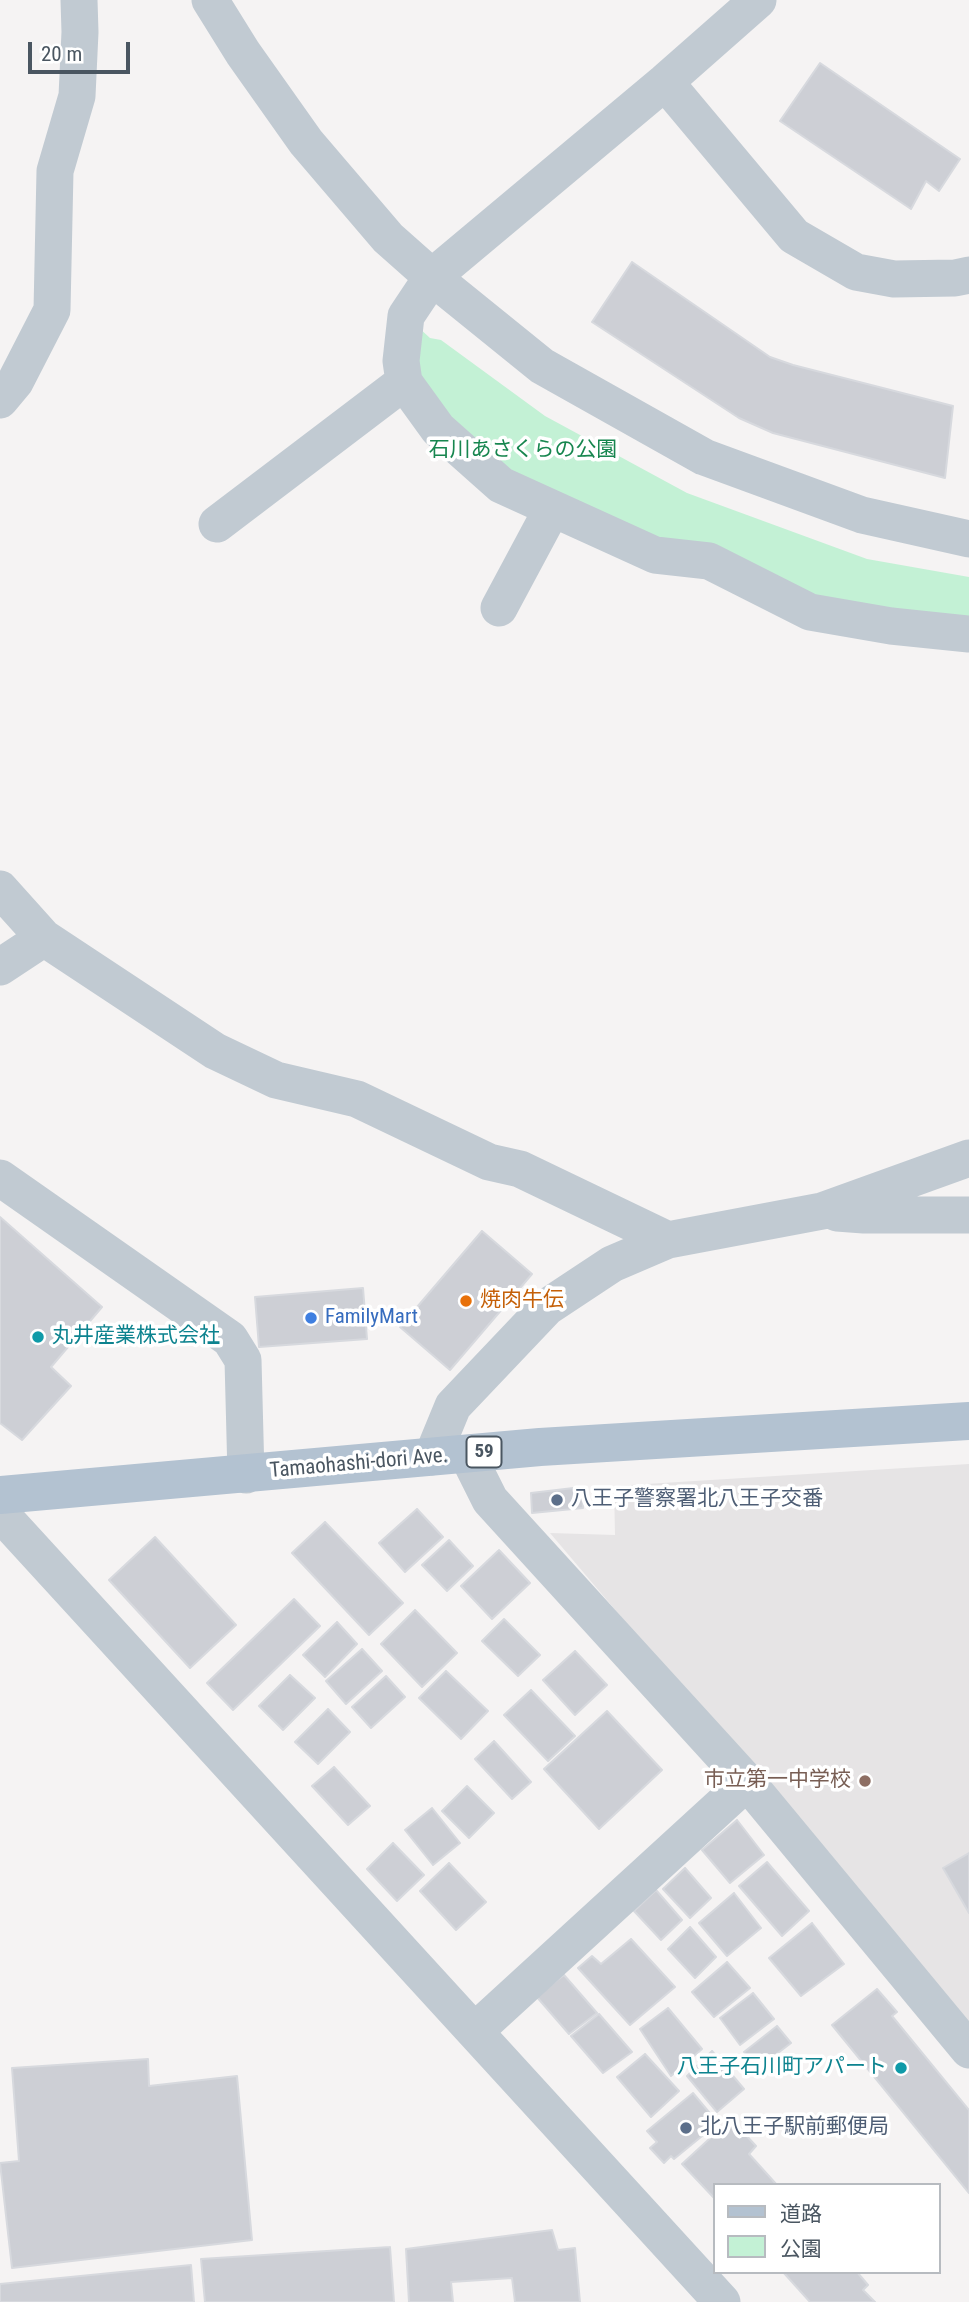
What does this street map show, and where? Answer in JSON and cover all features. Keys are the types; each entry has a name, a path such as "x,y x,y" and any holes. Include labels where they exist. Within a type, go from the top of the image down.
{"main road":[{"name":"Tamaohashi-dori Ave.","path":"0,1495 540,1447 969,1422"}],"street":[{"path":"0,400 15,382 52,310 55,171 77,96 79,0"},
{"path":"210,0 243,53 306,142 388,238 542,366 704,457 862,515 969,539"},
{"path":"758,0 665,82 432,277 406,316 401,361 404,382 438,429 501,485 655,555 709,561 810,612 891,626 969,634"},
{"path":"665,82 794,236 856,272 894,279 955,278 969,275"},
{"path":"217,524 404,382"},
{"path":"499,608 552,509"},
{"path":"0,889 44,939 215,1051 276,1080 357,1099 489,1162 520,1169 668,1240"},
{"path":"0,967 44,939"},
{"path":"969,1158 822,1211 668,1240 612,1264 547,1307 453,1406 450,1455 747,1782 969,2050"},
{"path":"0,1178 230,1339 243,1360 246,1475"},
{"path":"822,1211 864,1215 969,1215"},
{"path":"0,1513 722,2302"},
{"path":"475,2031 747,1782"}],"shaded area":[{"name":"市立第一中学校","path":"969,1464 969,2027 550,1533 615,1535 614,1486"}],"green space":[{"name":"石川あさくらの公園","path":"406,316 430,338 441,340 545,416 687,493 867,559 969,577 969,634 891,626 501,485 401,361"}],"building":[{"path":"820,63 960,159 939,191 926,181 911,209 780,121"},
{"path":"632,262 770,357 953,406 945,478 773,433 739,418 592,322"},
{"name":"丸井産業株式会社","path":"0,1217 102,1307 51,1367 71,1386 22,1440 0,1423"},
{"name":"焼肉牛伝","path":"482,1231 532,1274 450,1370 400,1327"},
{"name":"FamilyMart","path":"363,1288 367,1339 259,1347 255,1297"},
{"name":"八王子警察署北八王子交番","path":"582,1487 583,1508 532,1513 531,1493"},
{"path":"417,1509 443,1537 405,1572 379,1543"},
{"path":"325,1522 403,1603 369,1635 292,1553"},
{"path":"155,1537 236,1625 190,1668 109,1580"},
{"path":"449,1540 473,1566 447,1591 422,1565"},
{"path":"499,1550 530,1583 492,1619 461,1586"},
{"path":"294,1599 320,1626 233,1710 207,1683"},
{"path":"415,1610 457,1653 422,1687 381,1644"},
{"path":"504,1619 540,1655 518,1676 482,1641"},
{"path":"337,1622 357,1644 325,1677 303,1655"},
{"path":"362,1649 382,1671 346,1704 326,1681"},
{"path":"575,1651 607,1685 575,1715 543,1680"},
{"path":"446,1671 488,1711 461,1739 419,1698"},
{"path":"290,1675 315,1698 283,1730 259,1706"},
{"path":"386,1676 405,1697 371,1728 352,1707"},
{"path":"531,1690 575,1736 548,1761 504,1715"},
{"path":"328,1709 350,1732 318,1764 295,1742"},
{"path":"607,1711 662,1770 599,1829 544,1769"},
{"path":"494,1741 531,1782 512,1799 475,1759"},
{"path":"334,1767 370,1806 348,1825 312,1786"},
{"path":"467,1786 494,1813 469,1838 442,1811"},
{"path":"432,1808 460,1843 433,1865 405,1830"},
{"path":"737,1820 764,1855 730,1883 702,1850"},
{"path":"393,1843 424,1875 397,1901 367,1869"},
{"path":"969,1853 969,1913 943,1868"},
{"path":"767,1862 809,1911 782,1936 739,1886"},
{"path":"449,1863 486,1902 456,1930 420,1891"},
{"path":"685,1868 711,1898 690,1918 663,1889"},
{"path":"656,1890 682,1920 661,1940 634,1911"},
{"path":"734,1893 761,1928 727,1956 699,1923"},
{"path":"812,1923 844,1964 801,1996 769,1958"},
{"path":"690,1927 716,1957 695,1978 668,1949"},
{"path":"631,1939 675,1987 630,2025 578,1968 592,1956 601,1964"},
{"path":"727,1962 750,1988 714,2017 692,1992"},
{"path":"564,1975 597,2013 569,2034 536,1996"},
{"name":"八王子石川町アパート","path":"877,1989 897,2012 892,2016 969,2110 969,2193 832,2025"},
{"path":"753,1993 774,2019 740,2045 720,2018"},
{"path":"668,2008 702,2049 671,2076 640,2029"},
{"path":"599,2014 632,2052 603,2073 571,2036"},
{"path":"777,2026 791,2043 757,2069 744,2052"},
{"path":"712,2051 744,2089 717,2112 687,2076"},
{"path":"645,2054 679,2091 651,2117 617,2077"},
{"path":"148,2059 149,2086 237,2076 252,2240 12,2268 0,2163 19,2161 12,2068"},
{"path":"693,2093 718,2123 674,2159 671,2156 664,2163 650,2148 657,2142 647,2131"},
{"name":"八王子石川町アパート","path":"731,2119 756,2146 749,2154 775,2183 713,2183 713,2197 682,2164"},
{"path":"552,2230 558,2250 575,2248 580,2302 515,2302 512,2278 451,2282 453,2302 409,2302 406,2249"},
{"path":"390,2247 394,2302 205,2302 201,2259"},
{"path":"191,2265 194,2302 0,2302 0,2284"},
{"path":"785,2274 859,2274 868,2285 863,2290 875,2302 810,2302"}],"place":[{"name":"焼肉牛伝","path":"466,1301"},
{"name":"FamilyMart","path":"311,1318"},
{"name":"丸井産業株式会社","path":"38,1337"},
{"name":"八王子警察署北八王子交番","path":"557,1500"},
{"name":"市立第一中学校","path":"865,1781"},
{"name":"八王子石川町アパート","path":"901,2068"},
{"name":"北八王子駅前郵便局","path":"686,2128"}]}
